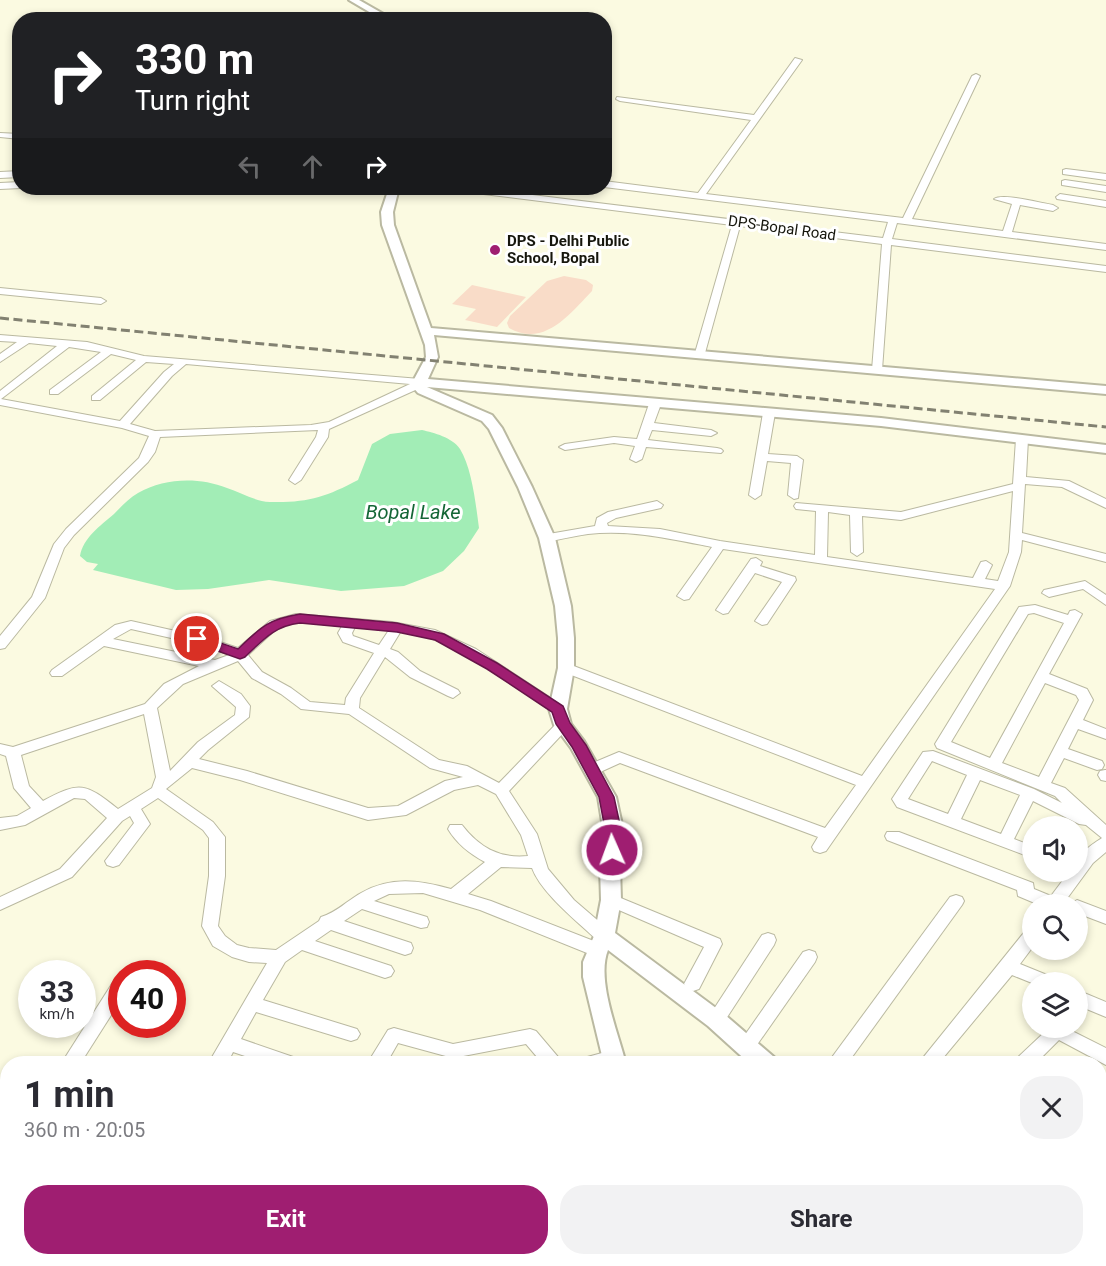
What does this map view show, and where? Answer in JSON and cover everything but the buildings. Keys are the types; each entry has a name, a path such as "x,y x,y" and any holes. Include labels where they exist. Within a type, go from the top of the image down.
{"street":[{"path":"353,0 375,12"},
{"path":"700,196 798,60"},
{"path":"612,185 700,196 890,232 906,221 976,76"},
{"path":"620,99 755,118"},
{"path":"1066,172 1106,177"},
{"path":"1065,183 1106,189"},
{"path":"0,402 123,425 155,434 324,427 419,384 432,357 431,345 388,225 387,212 392,195"},
{"name":"DPS-Bopal Road","path":"516,195 737,222 890,232 1106,269"},
{"path":"1060,197 1106,204"},
{"path":"998,199 1044,215"},
{"path":"1007,234 1016,207"},
{"path":"1016,207 1053,208"},
{"path":"906,221 1106,246"},
{"path":"700,353 737,222"},
{"path":"877,370 890,232"},
{"path":"0,291 101,301"},
{"path":"426,331 1106,390"},
{"path":"0,338 68,343 110,350 144,359 904,424 1106,449"},
{"path":"0,359 27,340"},
{"path":"0,396 68,343"},
{"path":"54,392 110,350"},
{"path":"96,398 144,359"},
{"path":"123,425 168,374 184,361"},
{"path":"419,384 423,390 487,418"},
{"path":"482,389 487,418 504,443 547,538 563,606 566,668 561,717 501,790"},
{"path":"636,459 655,404"},
{"path":"755,495 769,413"},
{"path":"648,426 711,433"},
{"path":"295,480 322,437 324,427"},
{"path":"0,645 38,598 58,547 70,532 144,460 155,434"},
{"path":"593,769 620,757 824,841 1003,586 1015,552 1022,439"},
{"path":"565,447 614,440 717,451"},
{"path":"761,457 797,460 797,501 822,508 856,513 901,516 918,513 1018,483 1065,484 1106,504"},
{"path":"602,530 601,521 612,515 657,505"},
{"path":"821,560 822,508"},
{"path":"856,513 857,552"},
{"path":"547,538 568,532 602,530 660,533 821,560 978,580 1003,586"},
{"path":"1017,535 1106,558"},
{"path":"684,596 720,544"},
{"path":"723,610 764,551"},
{"path":"978,580 986,565"},
{"path":"752,568 790,580 762,621"},
{"path":"1049,592 1085,585 1106,601"},
{"path":"993,765 1074,617 1035,609 1024,610 942,744 993,765 1036,788 1106,834"},
{"path":"42,809 22,788 7,750 150,707 161,691 180,678 240,654 266,630 281,621 300,618 397,627 440,637 492,666 561,717 593,769 606,797 614,834 610,866 611,900 601,943 593,962 593,977 613,1056"},
{"path":"351,623 345,633 348,639 393,655 415,674 453,693"},
{"path":"57,673 125,626 131,625 211,643 240,654 257,675 286,691 306,706 352,710 435,764 462,770 481,779 501,790 529,834 542,871 601,943 716,1020 757,1056"},
{"path":"352,710 353,698 397,627"},
{"path":"101,641 217,665"},
{"path":"566,668 864,782"},
{"path":"1005,841 1059,751 1086,700 1086,695 1076,689 1040,676"},
{"path":"0,904 66,873 117,817 160,788 216,735 242,717 243,706 236,697 219,686"},
{"path":"150,707 164,777 160,788"},
{"path":"1074,722 1106,734"},
{"path":"1059,751 1102,772"},
{"path":"1022,848 902,803 900,799 928,756 1036,788"},
{"path":"189,762 242,775 368,814 401,811 450,785 481,779"},
{"path":"952,822 976,772"},
{"path":"160,788 208,826 217,837 217,876 210,926 219,941 232,950 249,955 279,957"},
{"path":"0,824 20,821 72,792 89,794 117,817"},
{"path":"113,861 142,824 133,807"},
{"path":"456,829 469,846 497,861 509,864 537,861"},
{"path":"893,836 1027,887 1024,892 1031,894"},
{"path":"1068,894 1087,859 1106,843"},
{"path":"456,895 497,861"},
{"path":"222,1056 279,957 327,922 387,888 423,887 456,895 534,923 601,943"},
{"path":"611,900 714,944 693,984"},
{"path":"842,1056 956,900"},
{"path":"359,902 421,922"},
{"path":"1088,912 1106,918"},
{"path":"327,922 405,948"},
{"path":"716,1020 768,940"},
{"path":"301,943 385,971"},
{"path":"934,1056 1022,948"},
{"path":"746,1047 809,957"},
{"path":"1009,966 1023,972"},
{"path":"1088,1002 1106,1010"},
{"path":"75,1056 108,1004"},
{"path":"252,1004 351,1034"},
{"path":"1030,1056 1057,1031 1104,1056"},
{"path":"381,1056 394,1035 453,1051 530,1036 548,1056"},
{"path":"229,1043 269,1056"}],"shaded area":[{"path":"564,276 586,280 593,285 592,291 565,318 545,331 534,334 522,333 509,328 507,323 510,316 547,281"},
{"path":"472,285 526,297 497,327 465,320 476,309 452,304"}],"water":[{"name":"Bopal Lake","path":"422,430 448,439 460,449 470,477 479,528 464,551 443,571 404,586 341,591 269,580 208,589 176,590 93,570 98,564 87,562 80,556 93,533 131,497 148,488 170,482 193,481 216,484 264,501 306,500 326,495 358,480 372,444 390,434"}],"railway":[{"path":"0,318 1106,427"}],"place":[{"name":"DPS - Delhi Public School, Bopal","path":"495,250"}],"route":[{"path":"197,639 240,654 266,630 281,621 300,618 397,627 440,637 492,666 558,710 563,724 579,745 606,797 614,834 612,850"}]}
